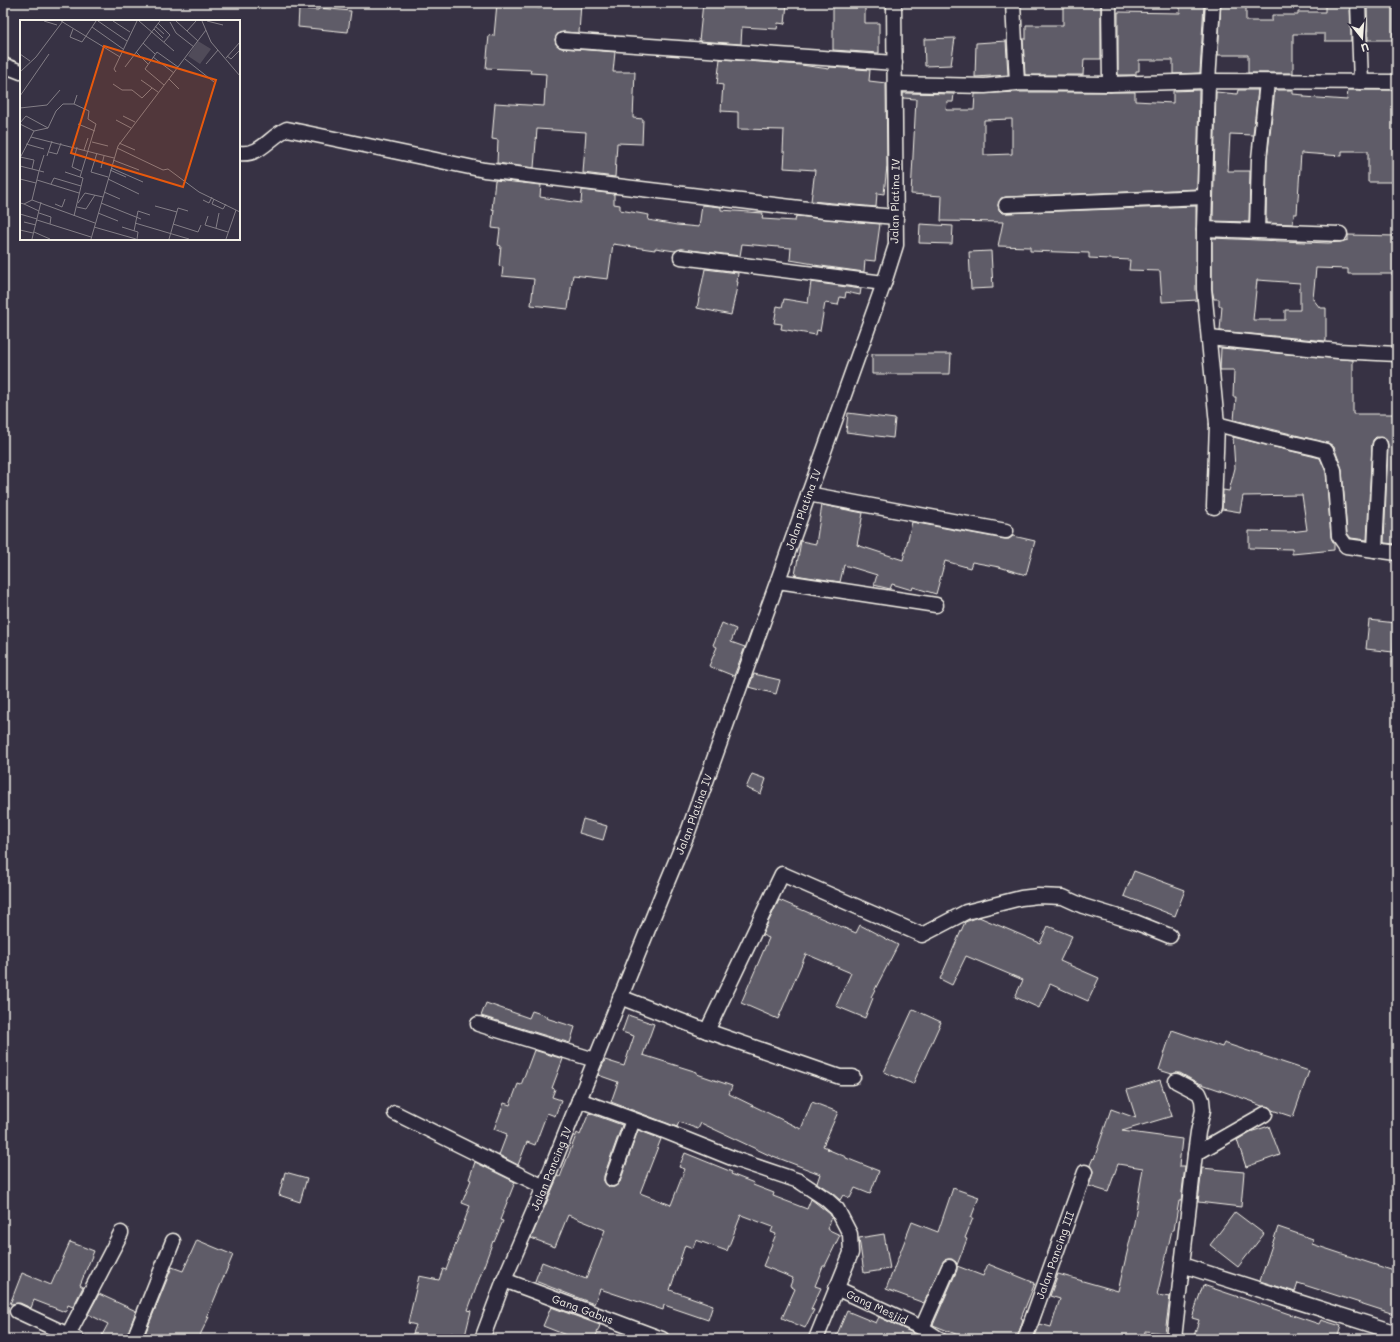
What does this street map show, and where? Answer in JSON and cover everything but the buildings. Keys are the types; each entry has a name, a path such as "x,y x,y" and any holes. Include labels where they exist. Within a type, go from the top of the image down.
{"street":[{"name":"Jalan Platina IV","path":"620,997 688,832 884,283 896,245 896,84 894,3"},
{"path":"1013,3 1017,83"},
{"path":"1109,3 1110,84"},
{"path":"1213,3 1208,81 1204,290 1217,424 1214,507"},
{"path":"1358,3 1361,82"},
{"path":"563,40 895,63"},
{"path":"3,65 20,72"},
{"path":"896,84 985,86 1017,83 1110,84 1208,81 1397,82"},
{"path":"1257,231 1259,159 1267,82"},
{"path":"240,153 246,154 255,152 280,132 287,129 484,170 824,211 896,217"},
{"path":"1006,205 1205,197"},
{"path":"1204,228 1340,234"},
{"path":"682,257 884,283"},
{"path":"1209,338 1338,351 1397,354"},
{"path":"1217,424 1326,451 1334,470 1339,536 1346,546 1397,553"},
{"path":"1375,550 1380,445"},
{"path":"808,494 1006,531"},
{"path":"778,581 936,605"},
{"path":"707,1031 782,874 922,935 966,912 1021,898 1038,896 1063,897 1083,906 1135,922 1170,936"},
{"path":"620,997 707,1031 840,1077 853,1077"},
{"name":"Jalan Pancing IV","path":"482,1339 504,1280 544,1187 620,997"},
{"path":"478,1024 595,1060"},
{"path":"1174,1339 1195,1154 1203,1110 1202,1100 1199,1093 1176,1081"},
{"path":"579,1100 737,1160 799,1181 826,1198 837,1209 850,1234 851,1253 816,1339"},
{"path":"395,1113 544,1187"},
{"path":"1195,1154 1265,1114"},
{"path":"612,1179 633,1120"},
{"name":"Jalan Pancing III","path":"1025,1339 1085,1172"},
{"path":"17,1311 72,1337 121,1233"},
{"path":"134,1339 174,1241"},
{"path":"1182,1264 1397,1333"},
{"path":"922,1328 949,1267"},
{"name":"Gang Gabus","path":"504,1280 662,1339"},
{"name":"Gang Mesjid","path":"836,1288 922,1328 939,1339"}]}
